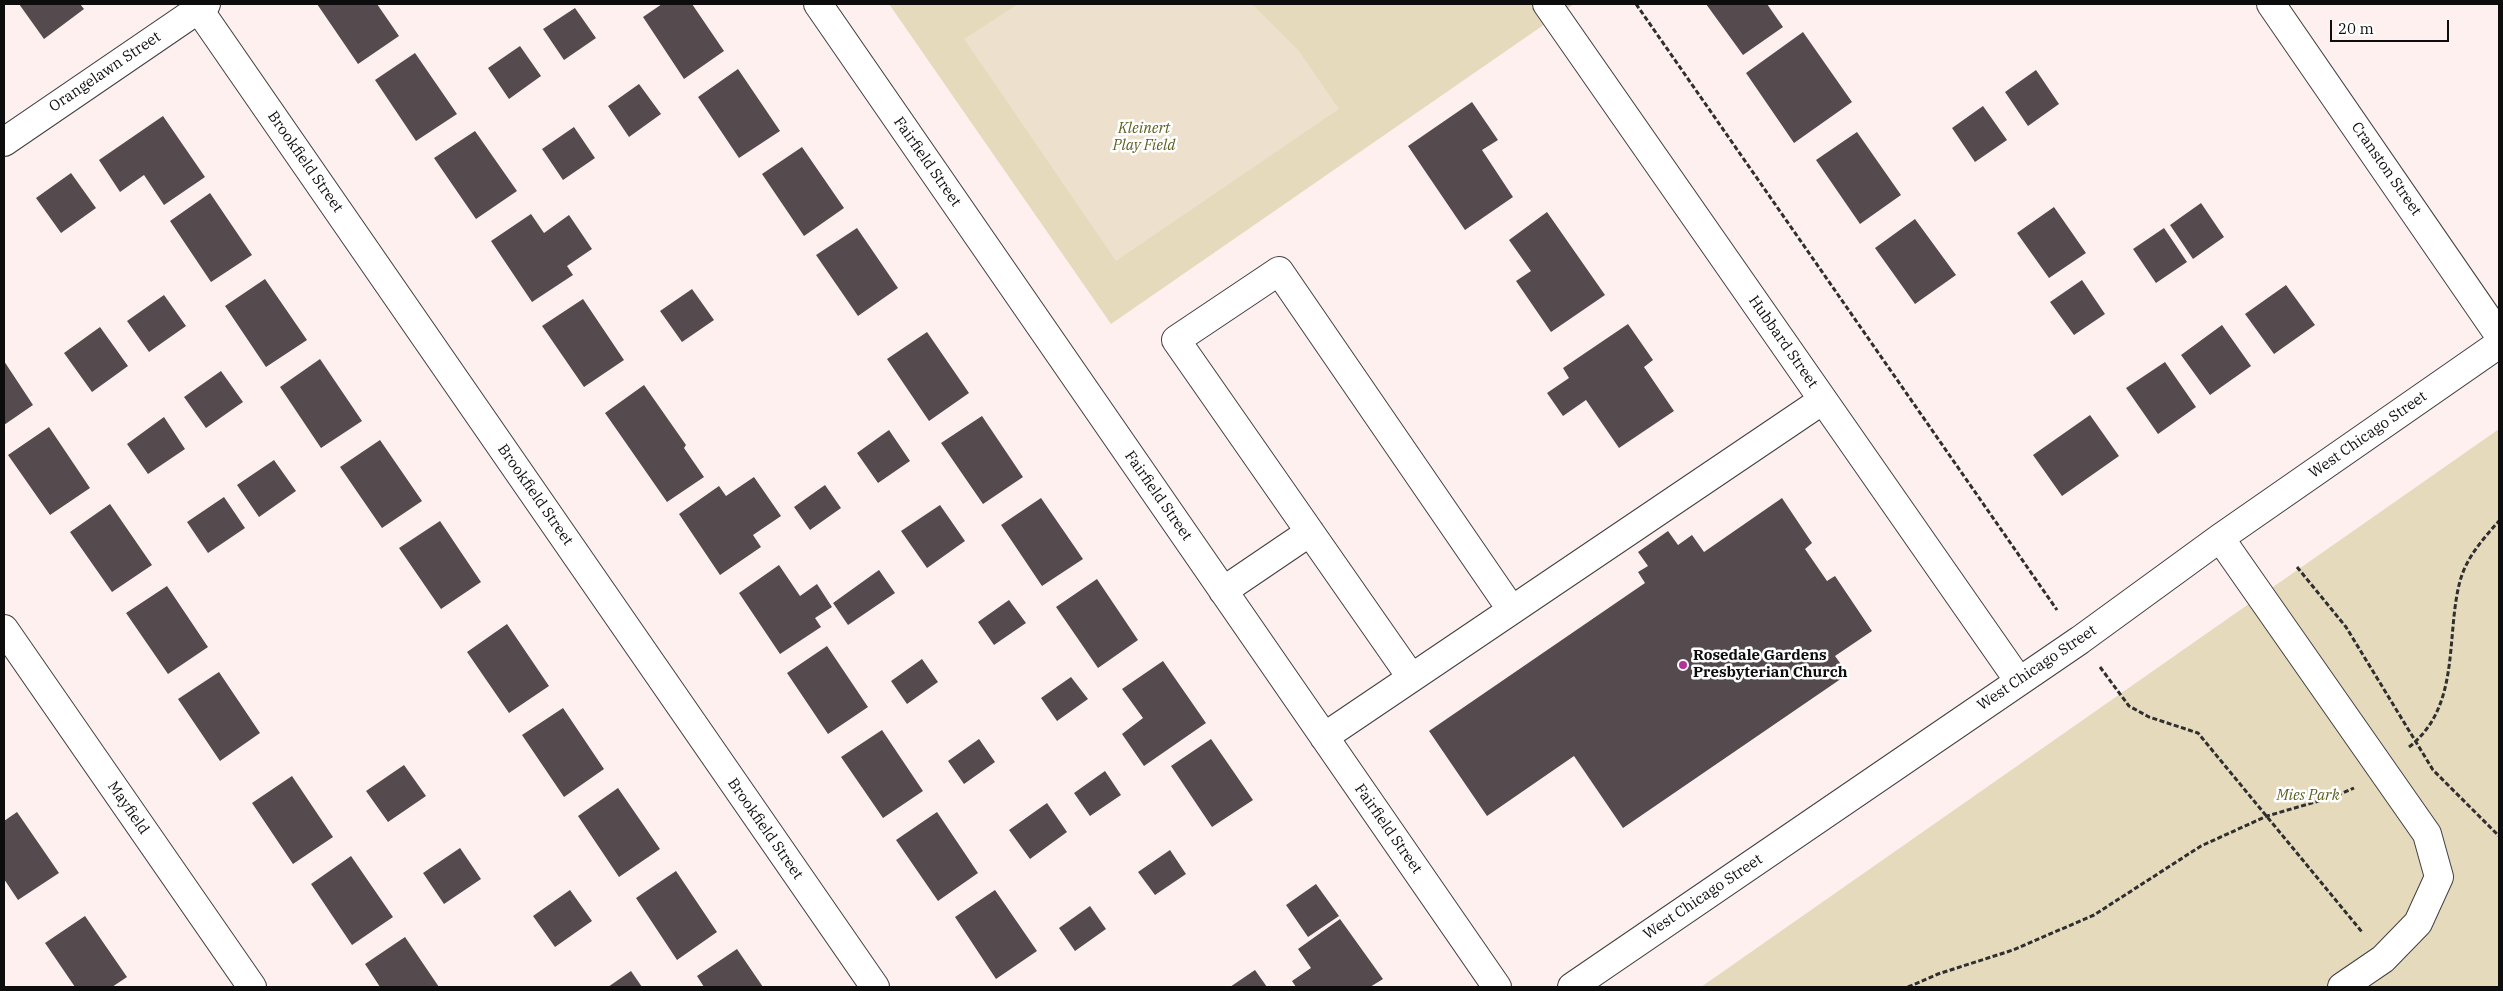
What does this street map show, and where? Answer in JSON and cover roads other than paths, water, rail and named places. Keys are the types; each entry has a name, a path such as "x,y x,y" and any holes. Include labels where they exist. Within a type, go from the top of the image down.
{"street":[{"name":"Fairfield Street","path":"818,4 1498,987"},
{"name":"Hubbard Street","path":"1547,4 2019,681"},
{"name":"Cranston Street","path":"2271,4 2499,336"},
{"name":"Orangelawn Street","path":"4,142 200,5"},
{"name":"Brookfield Street","path":"200,5 875,987"},
{"path":"1411,677 1176,340 1279,270 1511,609"},
{"name":"West Chicago Street","path":"1572,987 2080,640 2220,538 2499,344"},
{"path":"1324,736 1823,400"},
{"path":"1223,590 1310,532"},
{"path":"2220,538 2427,834 2439,877 2418,923 2383,959 2342,987"},
{"name":"Mayfield","path":"4,629 252,987"}],"place":[{"name":"Rosedale Gardens Presbyterian Church","path":"1683,665"}],"park label":[{"name":"Kleinert Play Field","path":"1144,138"},
{"name":"Mies Park","path":"2308,796"}]}
